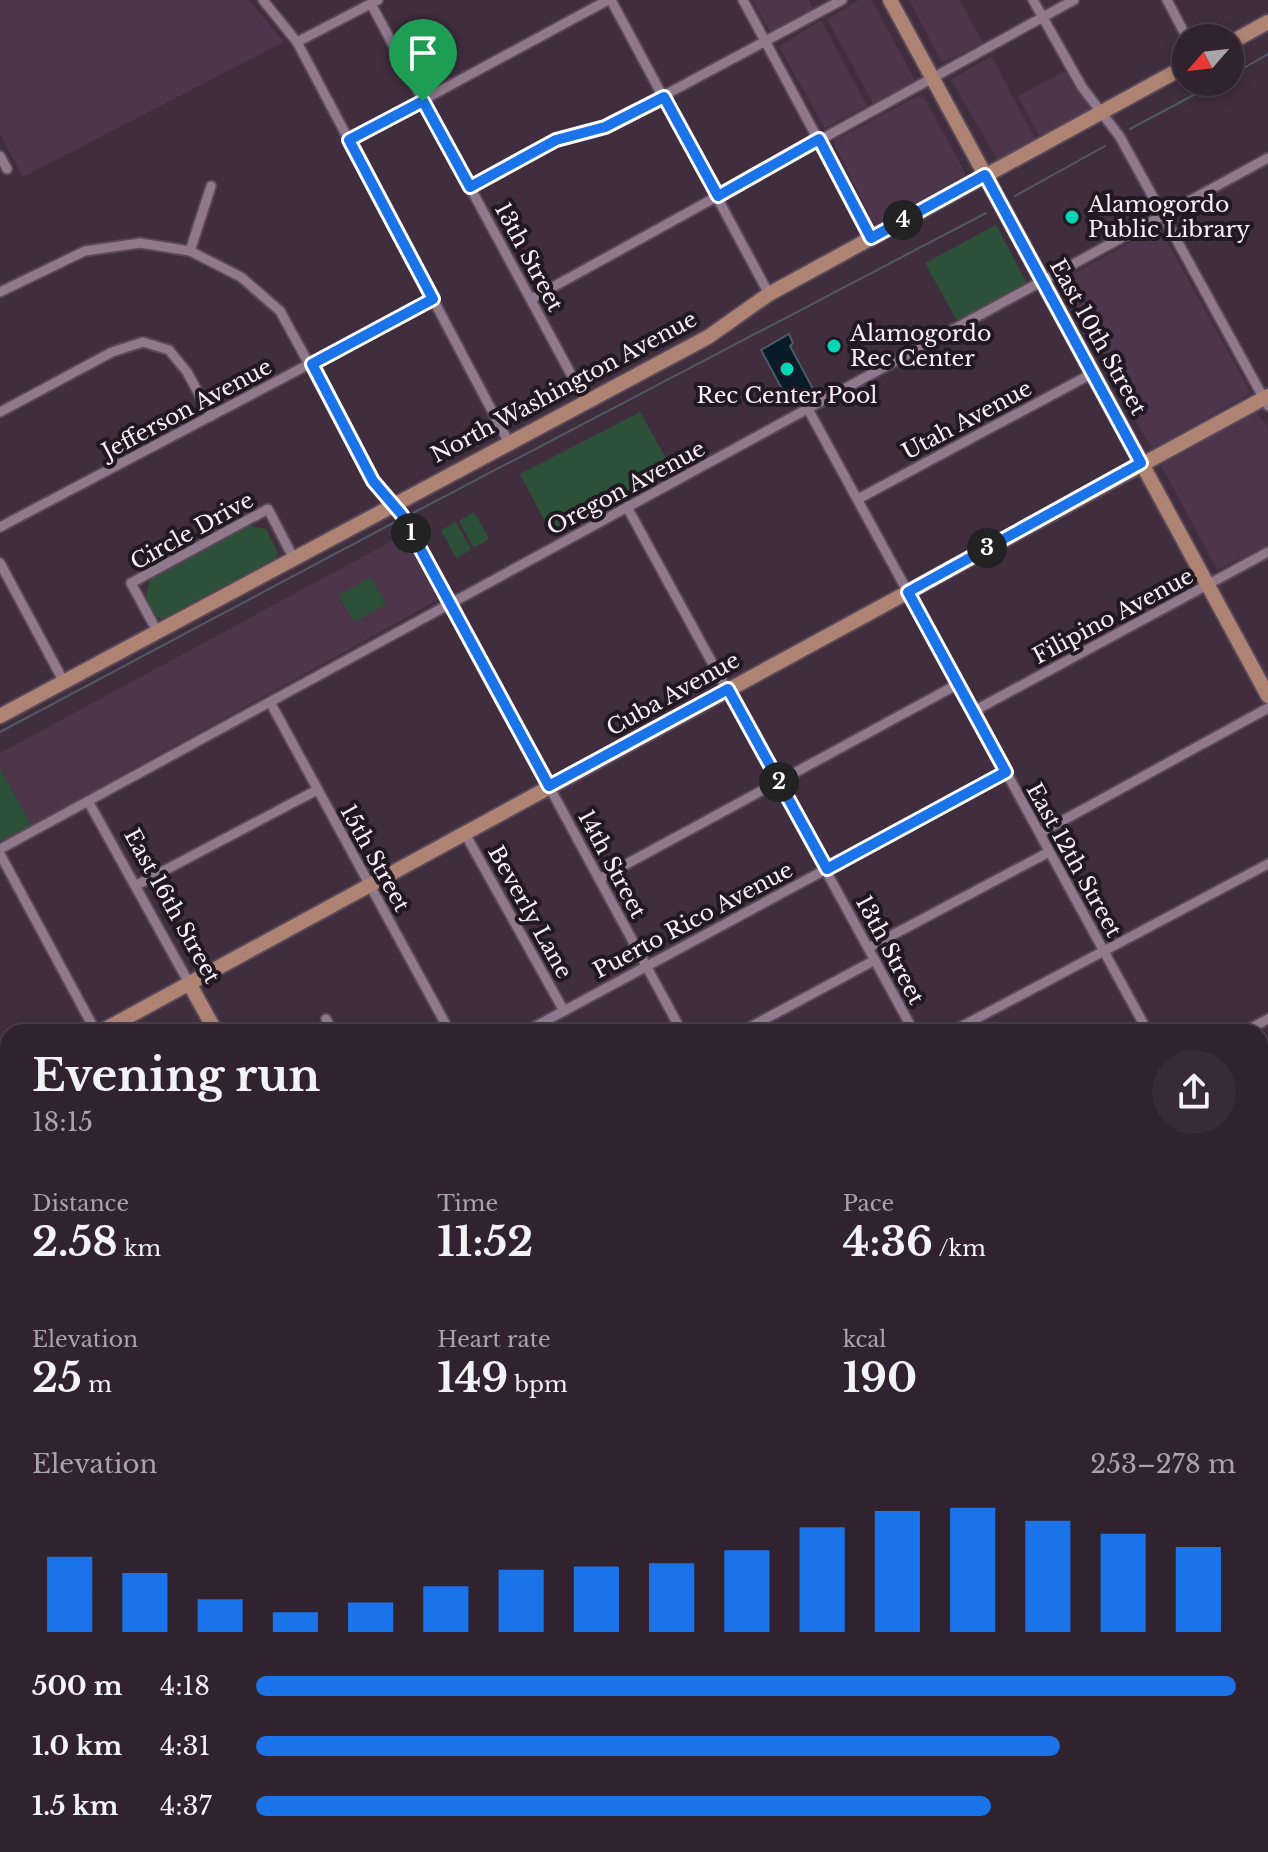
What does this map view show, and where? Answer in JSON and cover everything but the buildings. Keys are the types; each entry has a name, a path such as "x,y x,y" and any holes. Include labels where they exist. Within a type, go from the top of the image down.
{"main road":[{"name":"East 10th Street","path":"890,0 1268,696"},
{"path":"1244,35 1268,22"},
{"name":"North Washington Avenue","path":"0,716 708,337 769,294 1172,74"},
{"name":"Cuba Avenue","path":"113,1024 1141,463 1267,400"},
{"name":"East 16th Street","path":"189,983 212,1024"}],"street":[{"path":"263,0 297,42 509,443"},
{"path":"349,140 610,0 769,294"},
{"path":"743,0 871,238"},
{"path":"470,187 556,140 605,127 842,0"},
{"path":"1033,0 1082,87 1103,112 1164,215 1267,400"},
{"path":"531,299 1074,0"},
{"path":"1167,0 1180,24"},
{"path":"297,42 375,2"},
{"name":"13th Street","path":"375,2 423,101 586,402"},
{"path":"0,156 7,169"},
{"name":"Oregon Avenue","path":"0,852 88,801 809,411 1268,158"},
{"path":"190,251 211,186"},
{"name":"14th Street","path":"0,292 85,251 140,243 190,251 241,277 280,311 312,364 373,481 393,504 450,604 678,1024"},
{"name":"Jefferson Avenue","path":"0,527 433,299"},
{"path":"0,412 112,352 143,342 169,350 187,372 211,416"},
{"name":"Utah Avenue","path":"858,499 1093,373"},
{"name":"East 12th Street","path":"809,411 1144,1024"},
{"name":"13th Street","path":"627,507 910,1024"},
{"name":"Circle Drive","path":"157,631 131,583 268,509 293,557"},
{"name":"Filipino Avenue","path":"974,711 1268,552"},
{"path":"0,563 64,682"},
{"path":"599,879 958,684"},
{"name":"15th Street","path":"270,702 446,1024"},
{"path":"1040,833 1268,708"},
{"name":"Puerto Rico Avenue","path":"540,1024 1006,772"},
{"path":"137,885 317,790"},
{"name":"East 16th Street","path":"88,801 189,983"},
{"name":"Beverly Lane","path":"464,832 564,1011"},
{"path":"0,852 94,1024"},
{"path":"868,948 1049,852"},
{"path":"966,1024 1268,864"},
{"path":"756,1024 875,960"},
{"path":"326,1019 329,1024"}],"shaded area":[{"path":"0,0 249,0 284,42 23,177 0,134"},
{"path":"752,0 809,0 813,8 771,32"},
{"path":"859,0 872,0 914,78 913,82 873,103 827,19"},
{"path":"909,0 960,0 983,43 942,63"},
{"path":"821,20 867,106 825,128 779,47"},
{"path":"991,56 1037,142 999,162 951,80"},
{"path":"1065,71 1090,110 1041,140 1018,96"},
{"path":"918,96 924,97 966,174 965,180 880,227 875,226 834,144 835,140"},
{"path":"1159,227 1251,393 1152,449 1058,285 1060,281"},
{"path":"1256,412 1268,427 1268,545 1217,570 1162,467 1164,463"},
{"path":"403,535 438,600 31,825 0,768 0,753"}],"green space":[{"path":"996,225 1027,283 957,321 925,263"},
{"path":"640,412 672,469 551,533 520,474"},
{"path":"474,512 489,539 474,548 459,521"},
{"path":"456,522 471,550 456,558 441,530"},
{"path":"247,525 266,529 278,553 276,558 162,619 156,616 146,597 150,578"},
{"path":"371,577 386,604 354,622 339,595"},
{"path":"0,768 31,825 0,841"}],"water":[{"name":"Rec Center Pool","path":"789,334 793,343 790,346 813,389 789,402 761,350"}],"waterway":[{"path":"1244,68 1268,54"},
{"path":"1130,129 1192,96"},
{"path":"1015,196 1105,146"},
{"path":"413,513 986,213"},
{"path":"0,732 395,522"}],"place":[{"name":"Alamogordo Public Library","path":"1072,217"},
{"name":"Alamogordo Rec Center","path":"834,346"},
{"name":"Rec Center Pool","path":"787,369"}],"route":[{"path":"664,97 718,196 819,139 871,238 985,175 1141,463 908,592 1006,772 827,869 728,689 549,786 402,515 373,481 312,364 433,299 349,140 423,101 470,187 556,140 605,127 664,97"}]}
